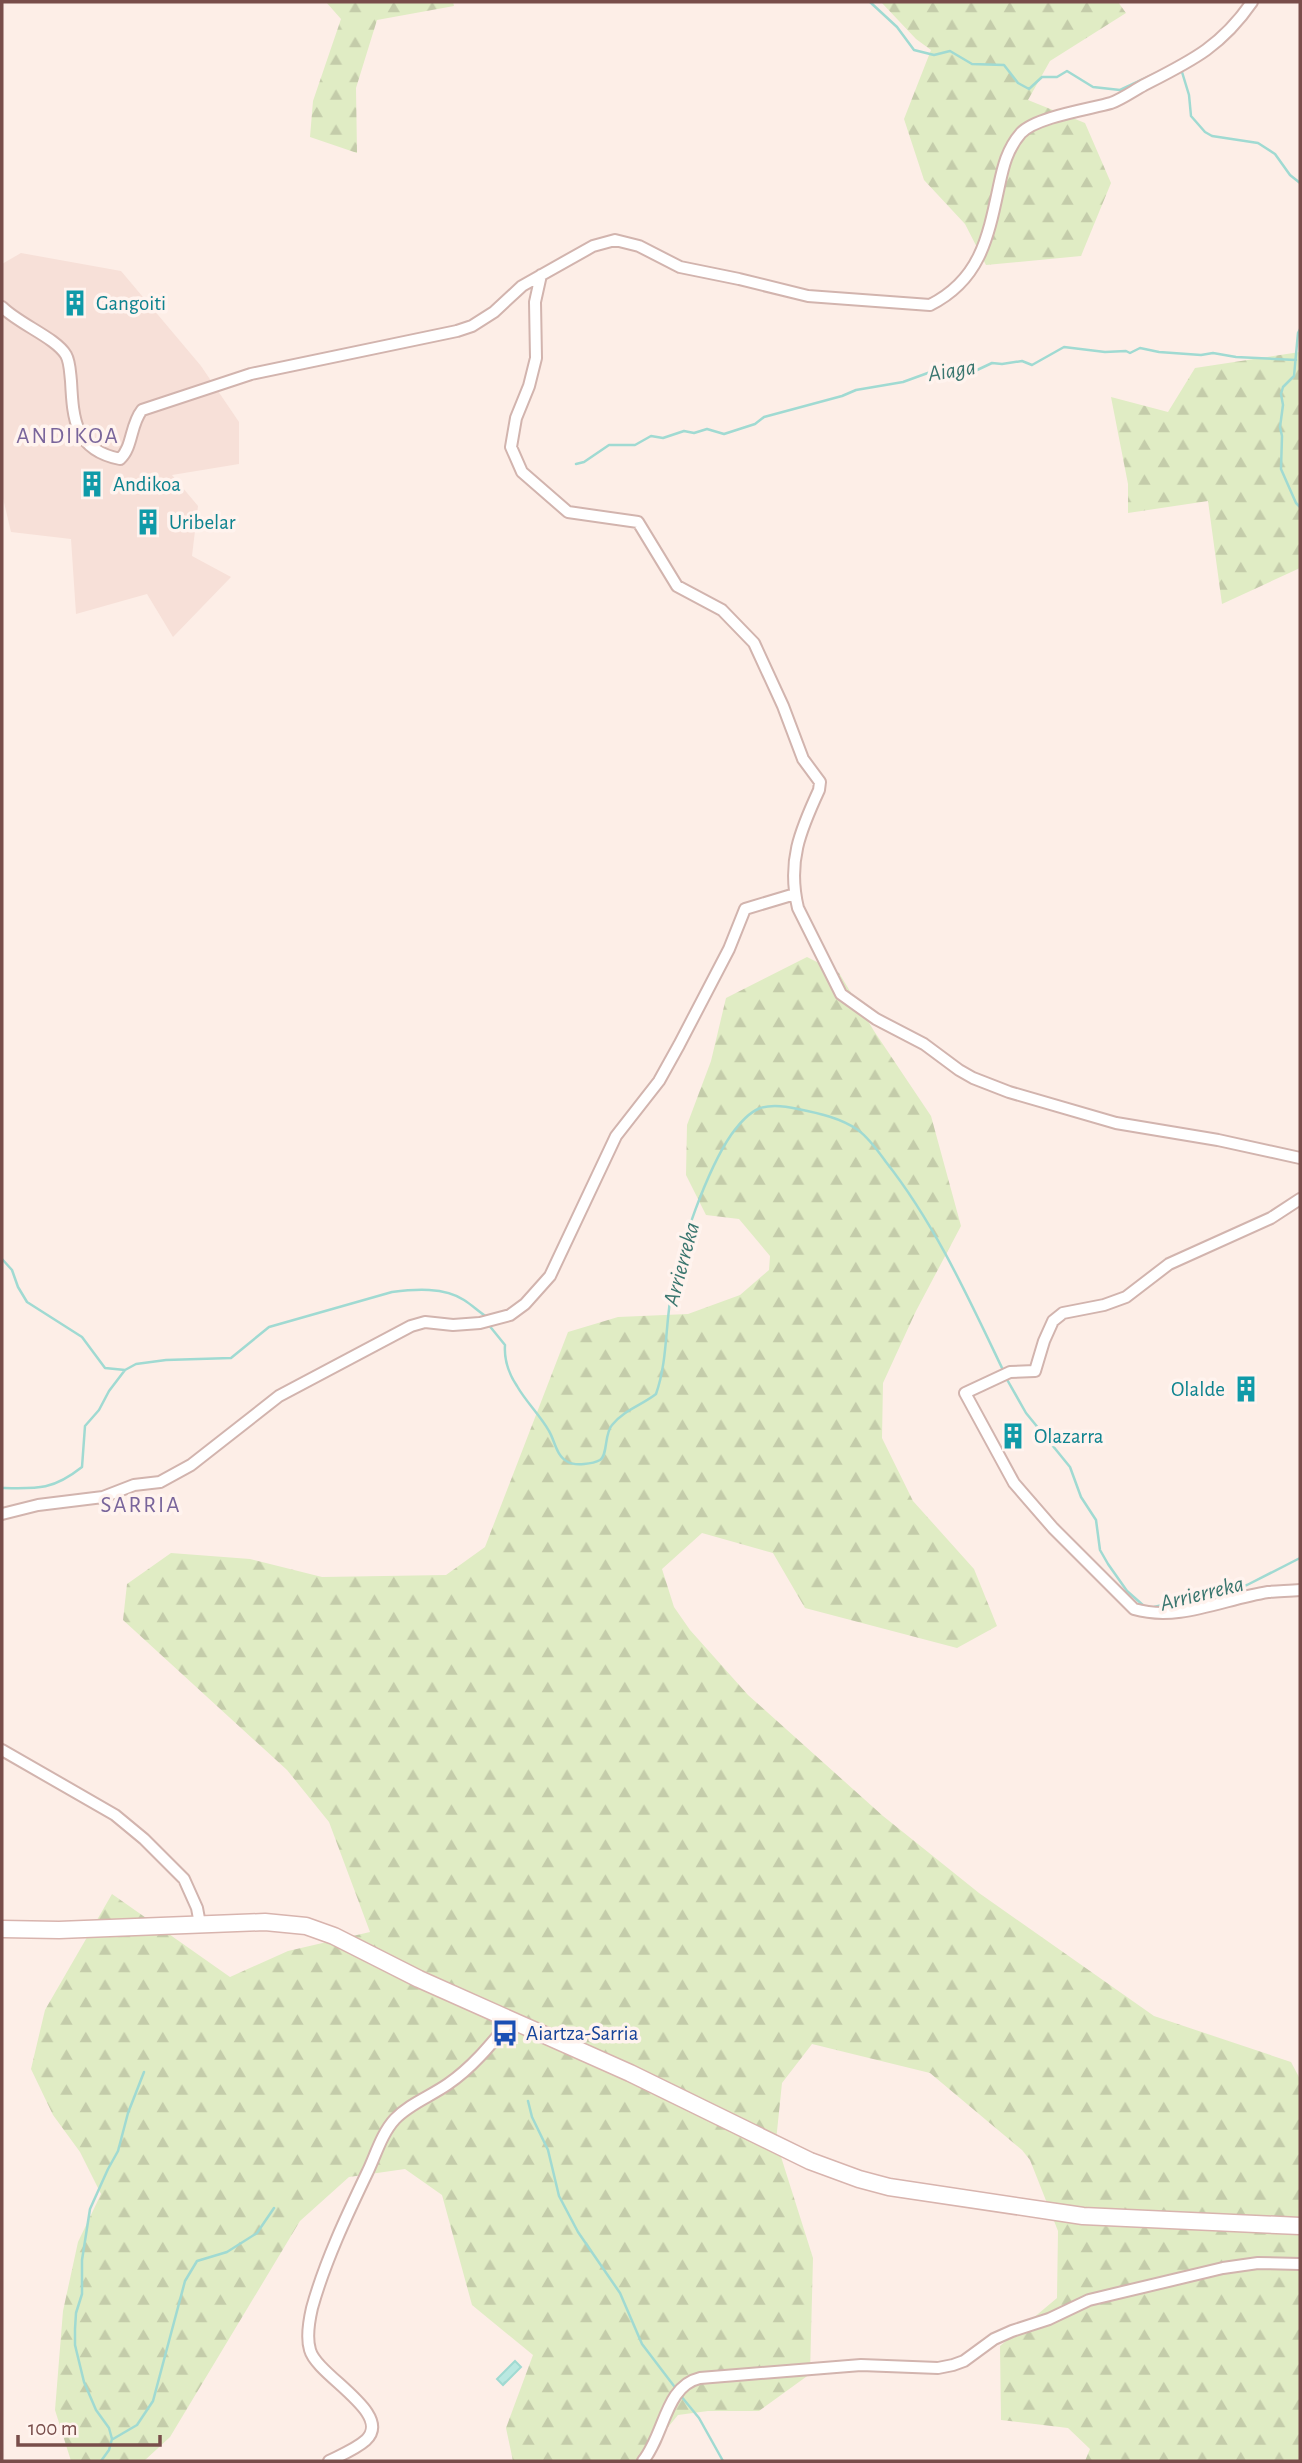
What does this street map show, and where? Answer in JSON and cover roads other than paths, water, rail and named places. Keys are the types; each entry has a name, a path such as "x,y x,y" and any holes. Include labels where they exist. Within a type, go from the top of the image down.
{"street":[{"path":"2,307 15,320 58,344 68,357 73,418 78,430 98,451 120,459 126,454 135,419 142,410 251,373 472,326 494,312 511,294 541,275 593,246 615,240 633,244 680,267 808,296 930,305 961,285 981,257 1005,157 1022,131 1057,116 1111,103 1192,61 1220,41 1252,2"},
{"path":"541,275 535,302 536,358 529,387 516,418 511,447 522,472 568,512 638,522 677,586 722,610 754,643 783,706 803,759 820,782 797,841 793,876 798,908 841,994 857,1007 924,1044 959,1070 1009,1092 1116,1123 1300,1158"},
{"path":"2,1514 36,1506 103,1497 134,1485 160,1482 191,1465 279,1396 411,1326 425,1322 453,1325 477,1323 510,1315 525,1304 550,1276 616,1136 659,1081 679,1045 729,949 744,909 795,894"},
{"path":"1300,1199 1271,1218 1169,1264 1126,1297 1080,1311 1063,1312 1054,1321 1044,1341 1035,1371 1005,1375 965,1393 1014,1483 1053,1528 1134,1609 1169,1615 1268,1592 1300,1590"},
{"path":"2,1750 115,1815 144,1839 184,1879 197,1908 200,1924"},
{"path":"2,1929 59,1930 265,1922 306,1926 334,1936 419,1979 630,2073 810,2161 859,2179 889,2187 1083,2216 1300,2226"},
{"path":"329,2461 367,2439 373,2429 373,2419 359,2402 317,2364 310,2351 308,2332 312,2310 336,2242 382,2139 395,2119 415,2103 449,2083 481,2056 511,2020"},
{"path":"643,2461 661,2431 673,2397 687,2381 860,2365 938,2368 964,2361 994,2339 1049,2319 1089,2300 1223,2268 1258,2263 1300,2264"}],"water":[{"path":"515,2361 521,2367 503,2385 497,2379"}],"waterway":[{"path":"870,2 897,27 914,50 934,55 950,51 972,64 1004,65 1018,83 1029,89 1042,77 1057,77 1067,71 1093,87 1120,90 1165,69"},
{"path":"1182,72 1189,95 1191,116 1205,132 1212,136 1258,143 1275,154 1290,175 1300,183"},
{"path":"1300,329 1294,376 1283,387 1281,394 1283,405 1280,427 1281,469 1300,507"},
{"name":"Aiaga","path":"576,464 584,462 609,445 635,445 651,436 663,438 684,431 694,433 707,429 724,434 755,424 764,417 856,390 903,382 936,370 975,371 992,363 1022,361 1032,365 1064,347 1130,353 1140,348 1159,352 1201,355 1213,353 1296,360"},
{"name":"Arrierreka","path":"488,1324 505,1345 506,1361 514,1381 545,1425 561,1456 575,1464 600,1460 612,1425 622,1415 656,1394 663,1368 676,1272 688,1231 713,1168 731,1135 745,1118 759,1108 776,1106 837,1119 858,1130 870,1141 904,1186 936,1236 1003,1370"},
{"path":"2,1259 12,1270 27,1302 82,1337 105,1368 125,1370"},
{"name":"Arrierreka","path":"2,1488 53,1484 82,1467 85,1426 125,1370 136,1364 166,1360 231,1358 269,1327 392,1292 420,1290 448,1293 464,1300 487,1317"},
{"name":"Arrierreka","path":"1005,1376 1026,1413 1070,1467 1081,1497 1096,1520 1100,1550 1108,1564 1127,1591 1144,1606"},
{"name":"Arrierreka","path":"1154,1607 1247,1585 1300,1558"},
{"path":"101,2461 109,2450 112,2439 109,2428 96,2410 84,2382 75,2345 76,2313 82,2294 82,2260 90,2209 118,2151 128,2113 144,2072"},
{"path":"528,2101 532,2117 548,2150 559,2196 578,2232 620,2293 642,2344 677,2390"},
{"path":"113,2439 137,2425 153,2401 185,2281 197,2261 227,2252 257,2233 274,2208"},
{"path":"681,2396 699,2418 723,2461"}],"place":[{"name":"Gangoiti","path":"75,303"},
{"name":"Andikoa","path":"92,484"},
{"name":"Uribelar","path":"148,522"},
{"name":"Olalde","path":"1246,1389"},
{"name":"Olazarra","path":"1013,1436"},
{"name":"Aiartza-Sarria","path":"505,2033"}],"district":[{"name":"ANDIKOA","path":"68,436"},
{"name":"SARRIA","path":"141,1505"}]}
